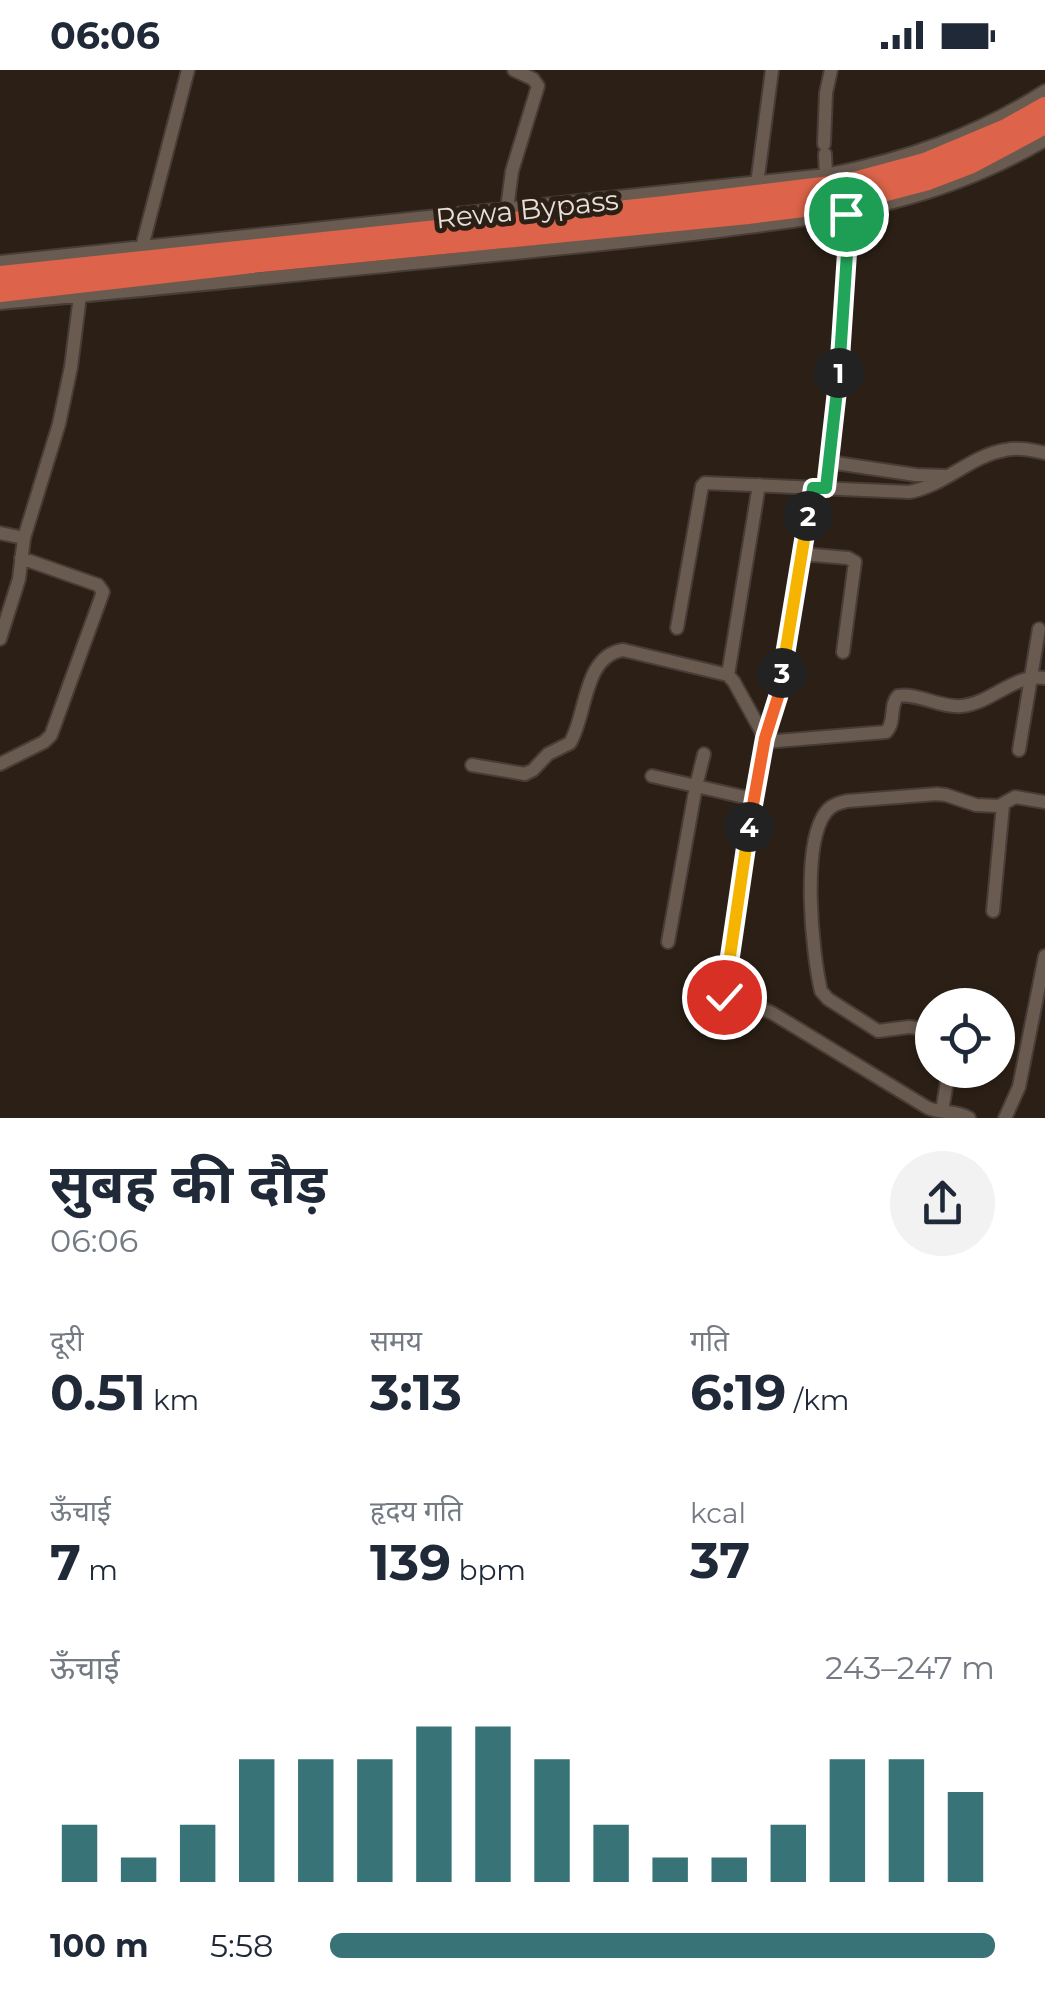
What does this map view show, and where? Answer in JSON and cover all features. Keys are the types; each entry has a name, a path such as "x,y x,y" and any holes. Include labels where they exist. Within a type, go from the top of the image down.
{"highway":[{"name":"Rewa Bypass","path":"1,291 847,184 925,163 1006,129 1045,107"},
{"name":"Rewa Bypass","path":"1,291 844,202 928,180 970,164 1045,124"}],"street":[{"path":"142,246 188,70"},
{"path":"508,209 514,162 538,86 533,79 514,70"},
{"path":"758,184 772,70"},
{"path":"826,175 826,94 831,70"},
{"path":"0,262 826,175 925,150 992,122 1045,92"},
{"path":"1,291 80,296 642,240 846,214 944,188 1045,140"},
{"path":"846,214 846,276 829,462 802,554 780,686 753,799 724,994 732,1003 772,1012 928,1108 970,1118"},
{"path":"0,640 19,580 24,538 62,410 80,296"},
{"path":"677,628 702,486 708,482 909,492 928,488 1005,450 1045,452"},
{"path":"829,462 949,476"},
{"path":"728,675 760,485"},
{"path":"0,533 24,538"},
{"path":"802,554 855,562 843,652"},
{"path":"0,764 51,735 103,592 98,585 21,558"},
{"path":"1019,750 1038,677 1038,628"},
{"path":"472,765 525,774 548,754 570,743 598,665 613,652 636,652 728,675 765,740"},
{"path":"765,740 882,733 890,728 898,696 907,694 966,706 1038,677"},
{"path":"668,942 704,754"},
{"path":"652,776 753,799"},
{"path":"915,1028 878,1031 821,991 810,885 820,824 826,812 847,801 942,794 971,804 1003,804 1015,797 1045,802"},
{"path":"993,911 1003,804"},
{"path":"1006,1118 1019,1088 1045,956"},
{"path":"942,1112 946,1088"}],"route":[{"path":"724,997 753,799 778,697 813,488 826,488 846,276 846,214"}]}
